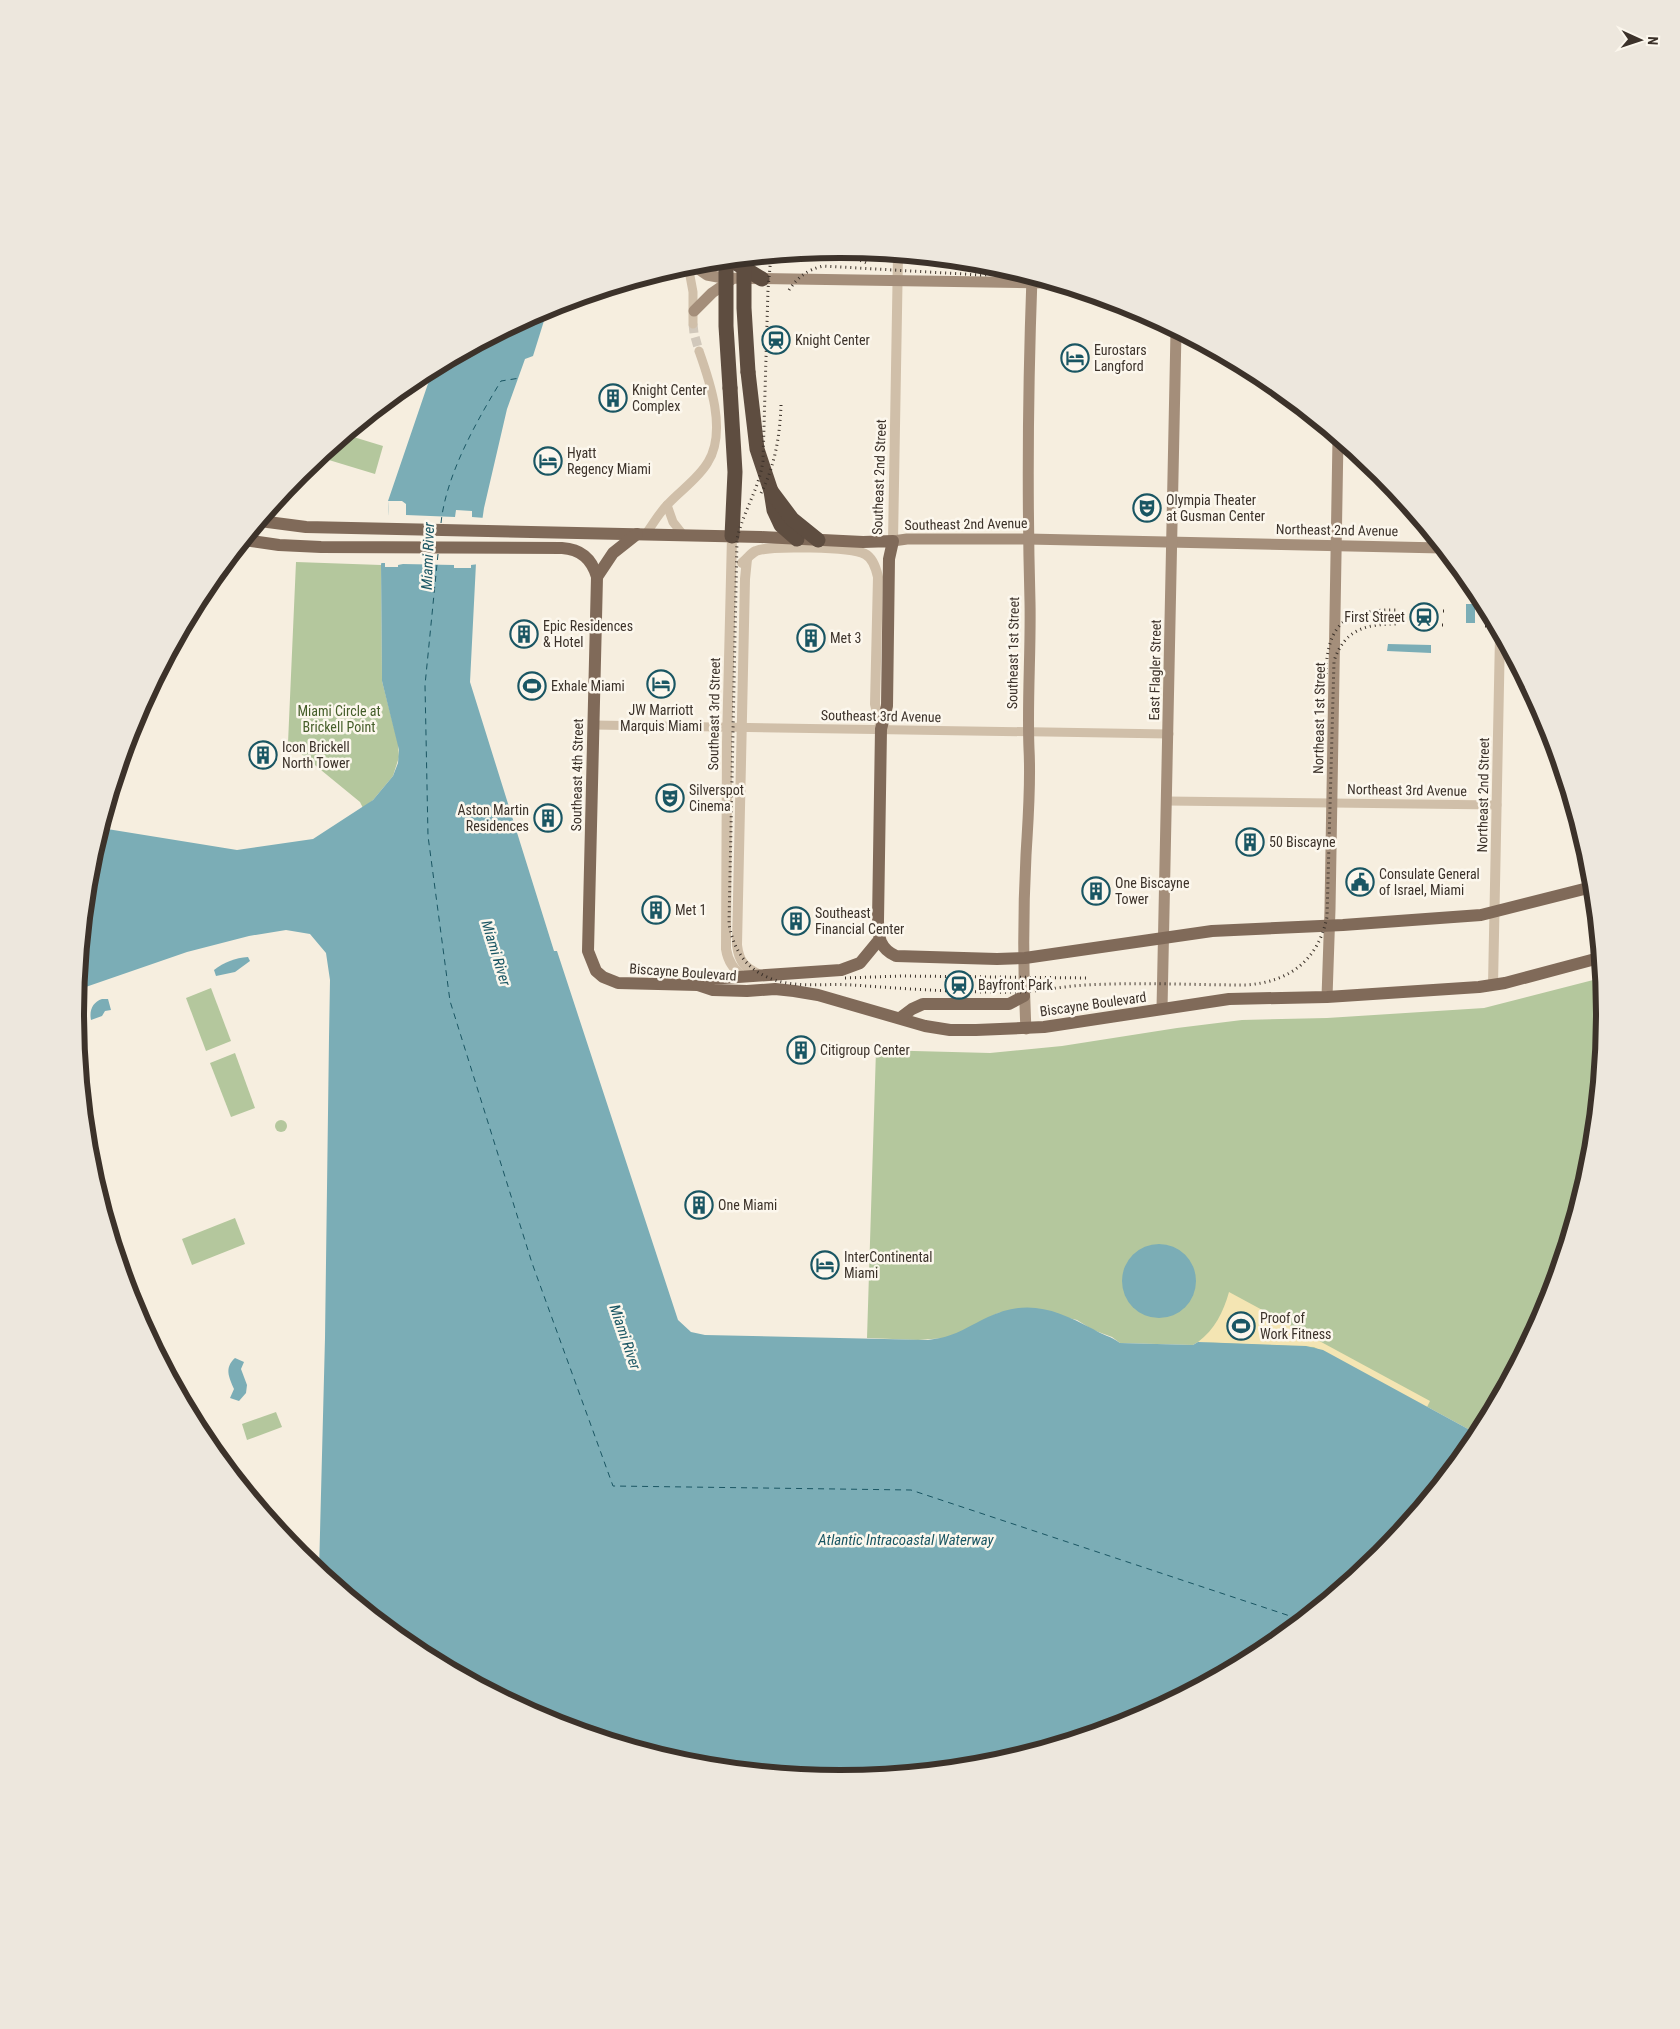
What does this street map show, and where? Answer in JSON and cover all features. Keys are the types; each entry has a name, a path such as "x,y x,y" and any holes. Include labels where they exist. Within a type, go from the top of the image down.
{"highway":[{"path":"740,265 762,279"},
{"path":"744,265 744,308 748,372 757,450 771,491 774,510 781,525 797,539"},
{"path":"726,267 726,326 735,472 732,536"},
{"path":"771,491 792,519 818,540"}],"main road":[{"path":"701,272 707,275 732,279 1019,280"},
{"path":"694,311 712,293 732,279"},
{"name":"Southeast 1st Street","path":"1026,1029 1024,996 1026,856 1029,802 1030,603 1027,538 1032,283"},
{"name":"East Flagler Street","path":"1162,1009 1165,937 1176,337"},
{"name":"Northeast 1st Street","path":"1327,997 1330,926 1338,445"},
{"name":"Southeast 2nd Avenue","path":"266,522 321,527 732,536 818,540 892,541 1027,538 1172,542"},
{"path":"597,577 613,552 641,534"},
{"path":"251,541 279,546 536,547 577,550 589,559 597,577"},
{"name":"Southeast 2nd Street","path":"879,940 881,729 887,706 889,559 892,541"},
{"name":"Northeast 2nd Avenue","path":"1172,542 1435,548"},
{"name":"Southeast 4th Street","path":"596,971 588,951 597,577"},
{"path":"698,985 709,979 823,972 849,968 860,963 879,940 888,951 903,957 1025,958 1224,930 1330,926 1464,917 1494,913 1586,889"},
{"name":"Biscayne Boulevard","path":"596,971 610,980 623,983 698,985 713,990 747,991 774,989 818,995 925,1026 950,1030 1026,1029 1236,998 1327,997 1493,986 1594,959"},
{"path":"744,977 749,981 774,989"},
{"path":"900,1018 922,1004 1009,1004 1024,996"}],"street":[{"name":"Southeast 2nd Street","path":"892,541 894,520 898,261"},
{"path":"691,273 694,311 693,324"},
{"path":"641,534 667,505 705,468 713,454 716,430 713,395 699,351"},
{"path":"667,505 673,522 684,536"},
{"name":"Southeast 3rd Street","path":"732,536 726,949 732,966 744,977"},
{"name":"Southeast 2nd Avenue","path":"761,537 780,547"},
{"name":"Southeast 2nd Avenue","path":"730,572 755,551 780,547 856,551 868,556"},
{"name":"Southeast 2nd Street","path":"868,556 875,567 878,577 875,704 881,729"},
{"name":"Southeast 3rd Street","path":"747,559 745,566 737,945 739,958 743,965 760,975"},
{"name":"Northeast 2nd Street","path":"1493,986 1500,645"},
{"name":"Southeast 3rd Avenue","path":"592,725 1169,734"},
{"name":"Northeast 3rd Avenue","path":"1167,801 1497,805"}],"green space":[{"path":"353,437 383,446 375,474 327,459"},
{"name":"Miami Circle at Brickell Point","path":"296,562 381,565 382,681 398,743 399,757 393,776 373,800 363,808 360,802 288,743"},
{"path":"1595,979 1595,1064 1590,1113 1582,1162 1570,1210 1556,1258 1539,1304 1495,1393 1472,1431 1323,1350 1198,1342 1193,1345 1120,1343 1112,1337 1093,1330 1077,1320 1025,1308 998,1313 962,1332 945,1338 918,1340 867,1338 876,1050 990,1053 1062,1046 1242,1020 1327,1018 1484,1008"},
{"path":"211,988 231,1041 206,1051 186,998"},
{"path":"235,1053 255,1108 231,1117 210,1063"},
{"path":"283,1120 286,1121 286,1131 279,1132 276,1131 275,1124 276,1121"},
{"path":"235,1218 245,1244 192,1265 182,1239"},
{"path":"276,1412 282,1427 247,1440 242,1424"}],"sand":[{"path":"1229,1292 1430,1401 1427,1407 1314,1347 1198,1342 1218,1320"}],"water":[{"path":"545,319 533,356 525,359 507,409 484,508 476,563 470,682 554,951 557,951 678,1320 691,1332 705,1335 928,1340 953,1334 1003,1311 1029,1307 1067,1316 1120,1343 1193,1345 1198,1342 1306,1346 1323,1350 1472,1431 1440,1475 1409,1513 1339,1583 1260,1643 1218,1669 1174,1693 1083,1731 1036,1745 988,1756 939,1764 840,1771 741,1764 692,1756 644,1745 597,1731 551,1713 506,1693 420,1643 341,1583 319,1562 325,1338 330,980 326,953 310,934 286,930 249,936 187,952 85,987 85,965 98,867 107,829 237,850 313,839 373,800 393,776 398,763 399,750 382,681 381,565 389,516 388,501 429,380 506,336"},
{"path":"1466,604 1475,604 1475,623 1466,623"},
{"path":"1388,644 1431,645 1431,653 1387,651"},
{"path":"248,957 250,961 235,972 216,976 214,970 222,965 234,959"},
{"path":"102,999 108,999 111,1010 105,1011 102,1016 91,1020 92,1007"},
{"path":"1152,1244 1166,1244 1180,1250 1190,1260 1196,1274 1194,1295 1180,1312 1166,1318 1152,1318 1138,1312 1128,1302 1122,1288 1122,1274 1128,1260 1138,1250"},
{"path":"235,1358 244,1362 241,1369 247,1385 246,1393 239,1401 230,1398 234,1389 229,1377 229,1369"}],"pier":[{"path":"388,501 402,501 406,504 406,515 455,517 456,510 472,511 472,517 485,518 479,564 471,565 471,568 454,568 454,565 403,564 398,565 398,567 385,567 385,563 378,563 386,516 389,515"}],"ferry route":[{"path":"441,523 449,486 472,431 501,381 520,378"},
{"path":"438,554 425,685 428,836 450,1001 532,1263 613,1486 911,1490 1295,1618"}],"tunnel":[{"path":"693,324 699,351"}],"railway":[{"path":"852,259 869,264"},
{"path":"770,262 763,461 758,481 737,539 729,924 733,941 741,955 759,973 777,981 809,985 998,992 1107,984 1246,985 1261,983 1288,974 1309,957 1317,946 1327,917 1334,661 1344,641 1359,630 1377,625 1399,624"},
{"path":"789,290 803,275 823,266 994,274"},
{"path":"761,493 770,472 776,450 781,405"},
{"path":"1326,674 1327,656 1331,641 1336,630 1344,621 1367,612 1399,610"},
{"path":"845,978 901,976 1088,978"}],"place":[{"name":"Knight Center","path":"776,340"},
{"name":"Eurostars Langford","path":"1075,358"},
{"name":"Knight Center Complex","path":"613,398"},
{"name":"Hyatt Regency Miami","path":"548,461"},
{"name":"Olympia Theater at Gusman Center","path":"1147,508"},
{"name":"First Street","path":"1424,617"},
{"name":"Epic Residences & Hotel","path":"524,634"},
{"name":"Met 3","path":"811,638"},
{"name":"JW Marriott Marquis Miami","path":"661,684"},
{"name":"Exhale Miami","path":"532,686"},
{"name":"Icon Brickell North Tower","path":"263,755"},
{"name":"Silverspot Cinema","path":"670,798"},
{"name":"Aston Martin Residences","path":"548,818"},
{"name":"50 Biscayne","path":"1250,842"},
{"name":"Consulate General of Israel, Miami","path":"1360,882"},
{"name":"One Biscayne Tower","path":"1096,891"},
{"name":"Met 1","path":"656,910"},
{"name":"Southeast Financial Center","path":"796,921"},
{"name":"Bayfront Park","path":"959,985"},
{"name":"Citigroup Center","path":"801,1050"},
{"name":"One Miami","path":"699,1205"},
{"name":"InterContinental Miami","path":"825,1265"},
{"name":"Proof of Work Fitness","path":"1241,1326"}],"water label":[{"name":"Miami River","path":"428,556"},
{"name":"Miami River","path":"496,953"},
{"name":"Miami River","path":"625,1337"},
{"name":"Atlantic Intracoastal Waterway","path":"906,1540"}]}
